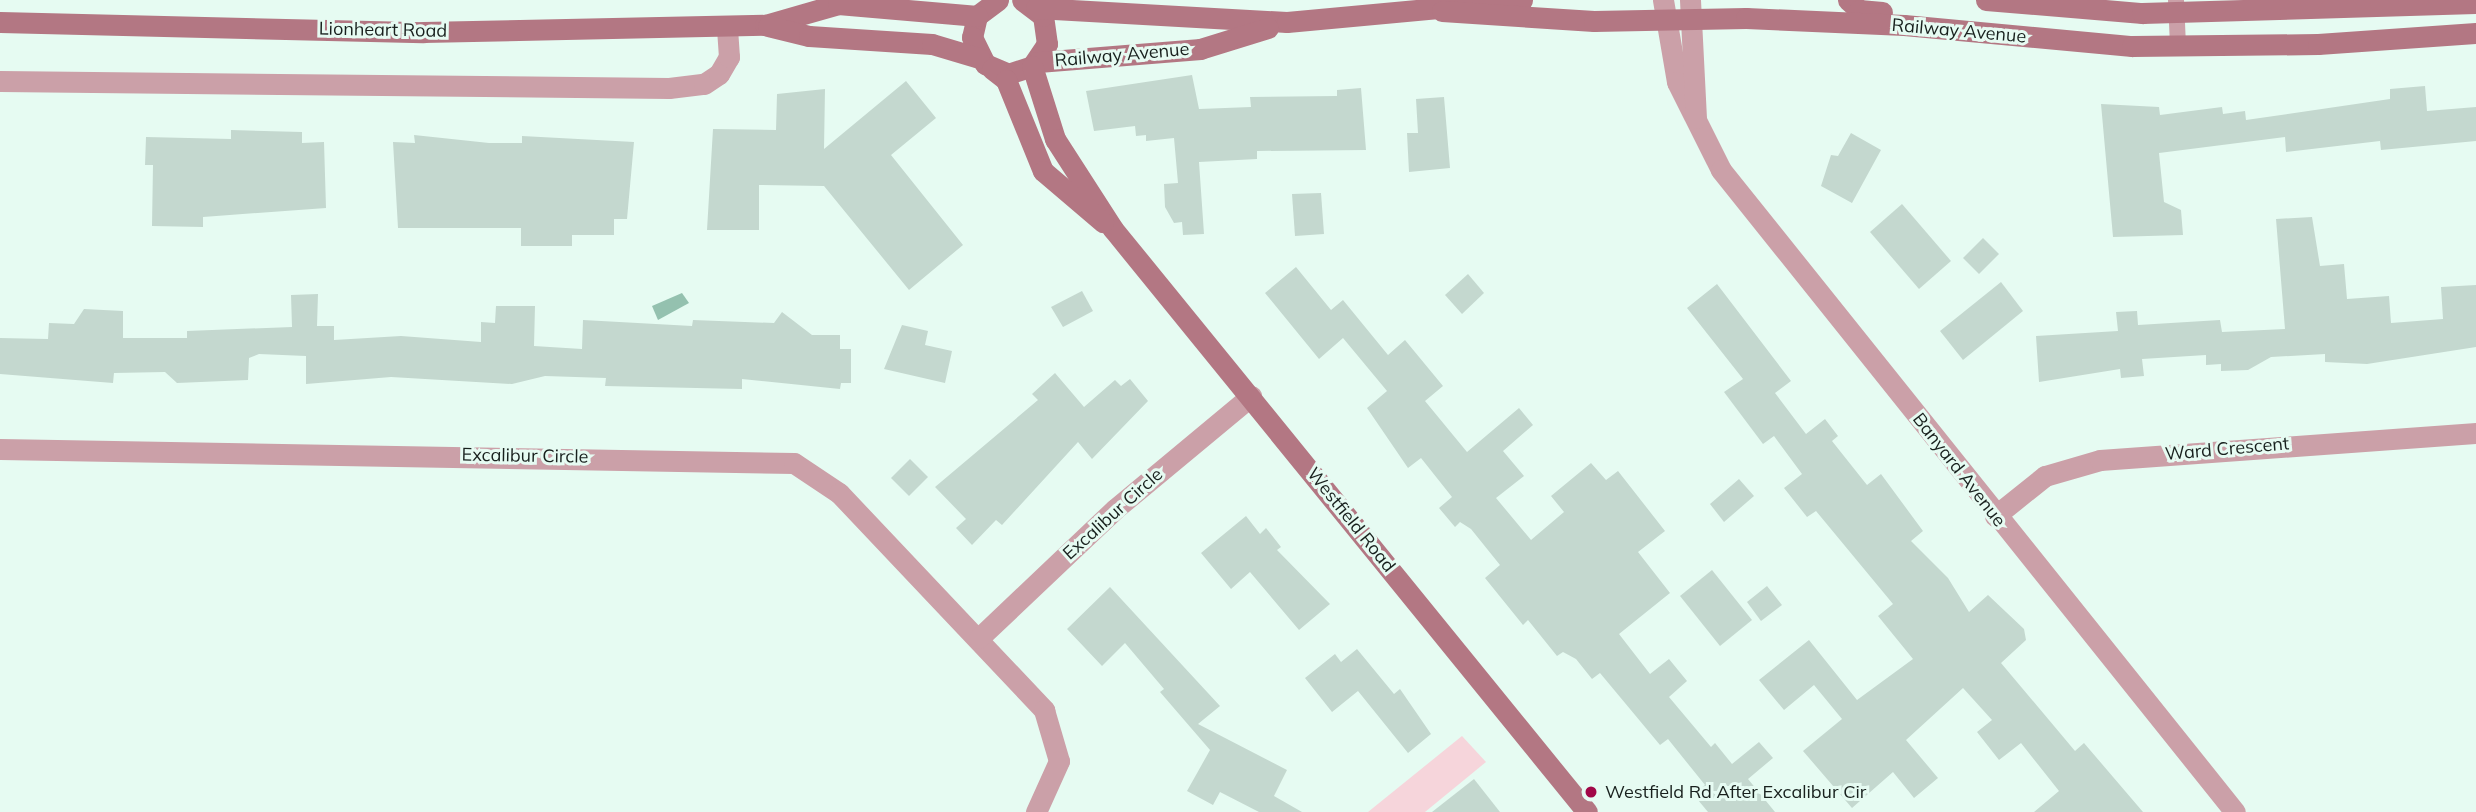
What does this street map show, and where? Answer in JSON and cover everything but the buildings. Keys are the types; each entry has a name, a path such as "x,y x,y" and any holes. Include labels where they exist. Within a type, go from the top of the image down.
{"main road":[{"path":"985,63 972,37 977,16 998,0"},
{"name":"Railway Avenue","path":"1029,4 1287,22 1442,11 1522,0"},
{"path":"1847,0 1859,9 1991,33"},
{"name":"Railway Avenue","path":"1986,0 2176,6 2468,2"},
{"name":"Lionheart Road","path":"0,22 423,32 727,26 765,25 838,4 977,16"},
{"path":"1029,4 1048,34 1035,64"},
{"name":"Railway Avenue","path":"1442,11 1692,9 2178,46 2476,33"},
{"name":"Railway Avenue","path":"985,63 1016,73 1035,64 1200,49 1287,22"},
{"name":"Lionheart Road","path":"765,25 809,36 932,44 985,63"},
{"name":"Westfield Road","path":"985,63 1006,80 1043,171 1113,229"},
{"name":"Westfield Road","path":"1035,64 1055,139 1113,229 1587,812"}],"street":[{"name":"Banyard Avenue","path":"1692,9 1696,120"},
{"name":"Banyard Avenue","path":"1663,10 1673,71 1721,170 1995,516 2235,812"},
{"path":"0,81 669,88 704,84 719,74 729,57 727,26"},
{"name":"Excalibur Circle","path":"979,638 1115,509 1251,396"},
{"name":"Ward Crescent","path":"1995,516 2045,476 2099,460 2476,433"},
{"name":"Excalibur Circle","path":"0,449 784,460 830,485 979,638 1053,727 1057,774 1036,812"}],"lane":[{"path":"2176,6 2178,46"}],"shaded area":[{"path":"682,293 689,303 658,320 652,306"},
{"path":"1462,736 1486,762 1425,812 1368,812"}],"place":[{"name":"Westfield Rd After Excalibur Cir","path":"1591,792"}]}
